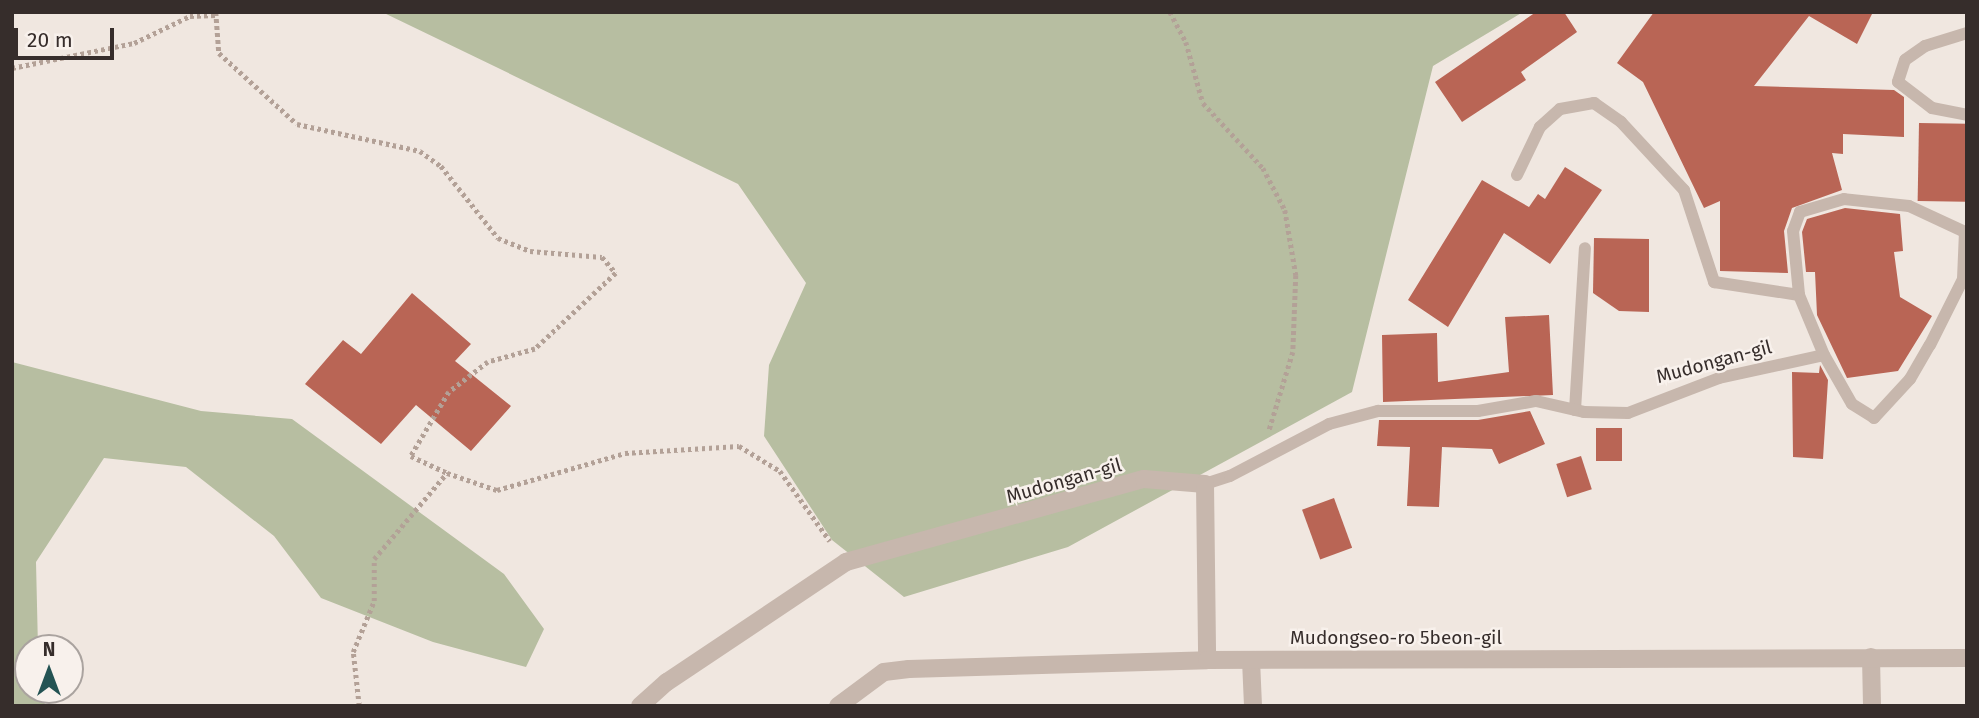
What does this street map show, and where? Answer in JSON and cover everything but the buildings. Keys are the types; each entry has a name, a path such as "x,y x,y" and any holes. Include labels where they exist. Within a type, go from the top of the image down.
{"street":[{"name":"Mudongan-gil","path":"640,706 667,682 846,562 1144,479 1205,484"},
{"path":"1205,484 1207,660"},
{"path":"1871,657 1872,706"},
{"name":"Mudongseo-ro 5beon-gil","path":"838,706 884,672 909,669 1207,660 1967,657"},
{"path":"1251,660 1253,706"}],"lane":[{"path":"1967,33 1925,46 1905,60 1898,82 1932,108 1967,115"},
{"path":"1517,175 1540,127 1560,109 1594,103 1621,122 1684,190 1714,282 1799,295"},
{"path":"1844,199 1909,206 1966,232 1963,279 1910,379 1874,418 1852,404 1824,355 1799,295 1793,231 1800,212 1844,199"},
{"path":"1575,410 1585,248"},
{"name":"Mudongan-gil","path":"1205,484 1260,462 1329,424 1378,411 1478,411 1536,401 1575,410 1628,413 1719,378 1824,355"}],"path":[{"path":"1170,12 1185,42 1203,103 1263,168 1285,210 1296,275 1293,352 1260,462"},
{"path":"12,68 134,43 190,16 216,14 219,53 297,124 420,151 441,166 498,238 530,251 602,257 616,273 535,349 488,362 449,392 411,456 447,473 497,490 625,453 739,446 780,471 846,562"},
{"path":"359,706 353,652 374,601 374,559 447,473"}],"green space":[{"path":"382,12 1523,12 1433,66 1352,392 1068,547 904,597 832,540 764,436 769,365 806,283 738,184"},
{"path":"12,362 201,411 292,419 504,574 544,629 526,667 433,642 321,598 274,536 186,467 104,458 36,562 38,634 14,634 14,704 45,706 12,706"}]}
